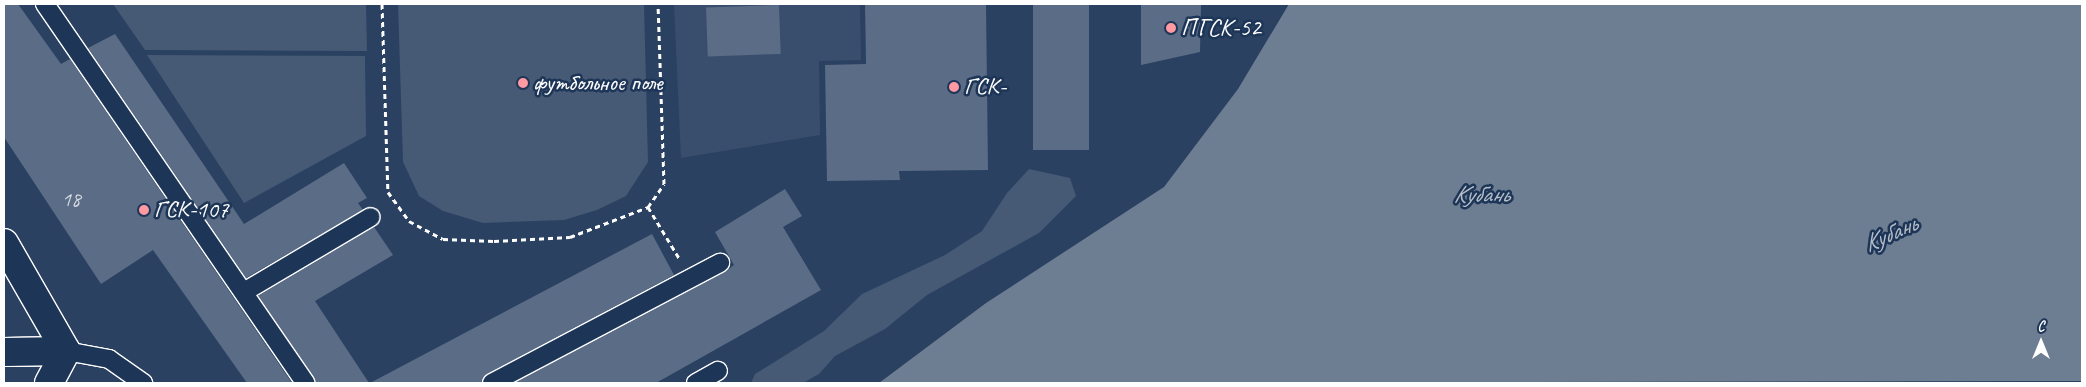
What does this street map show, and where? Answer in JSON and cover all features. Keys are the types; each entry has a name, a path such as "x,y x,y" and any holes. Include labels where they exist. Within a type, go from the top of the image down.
{"street":[{"path":"4,242 66,351"},
{"path":"4,352 66,351"},
{"path":"49,383 66,351"}],"lane":[{"path":"45,4 306,383"},
{"path":"244,292 371,217"},
{"path":"492,383 720,263"},
{"path":"66,351 109,359 143,383"},
{"path":"696,383 718,371"}],"path":[{"path":"382,4 388,192 410,221 443,239 529,240 570,237 648,208 664,184 658,4"},
{"path":"648,208 692,278"}],"shaded area":[{"path":"113,4 366,4 367,51 145,50"},
{"name":"футбольное поле","path":"398,4 644,4 648,162 626,196 597,210 564,220 483,223 443,211 419,196 403,162"},
{"path":"674,4 860,4 861,60 819,61 820,135 681,158"},
{"path":"147,55 365,56 366,136 244,203"},
{"path":"1029,169 1070,178 1076,196 1039,233 927,295 885,329 835,356 819,374 803,383 751,383 755,374 824,331 862,294 945,255 982,231 1007,193"}],"water":[{"name":"Кубань","path":"1289,4 2082,4 2082,381 879,383 986,303 1164,187 1238,89"}],"building":[{"path":"4,4 18,4 61,64 70,59 292,383 247,383 153,250 101,284 4,137"},
{"path":"865,4 986,4 988,170 899,171 900,180 827,181 825,65 866,64"},
{"name":"ГСК-","path":"1033,4 1089,4 1089,150 1033,150"},
{"name":"ПГСК-52","path":"1141,4 1201,4 1200,52 1141,65"},
{"path":"779,5 781,54 708,57 706,8"},
{"path":"115,34 244,224 344,163 367,198 358,203 363,210 246,278 88,48"},
{"path":"785,189 802,216 783,227 821,290 656,383 514,383 725,272 734,265 715,232"},
{"path":"374,227 393,255 315,301 369,383 315,383 258,296"},
{"path":"652,234 674,275 487,374 481,383 370,383"}],"place":[{"name":"ПГСК-52","path":"1171,28"},
{"name":"футбольное поле","path":"523,83"},
{"name":"ГСК-","path":"954,87"},
{"name":"ГСК-107","path":"144,210"}]}
